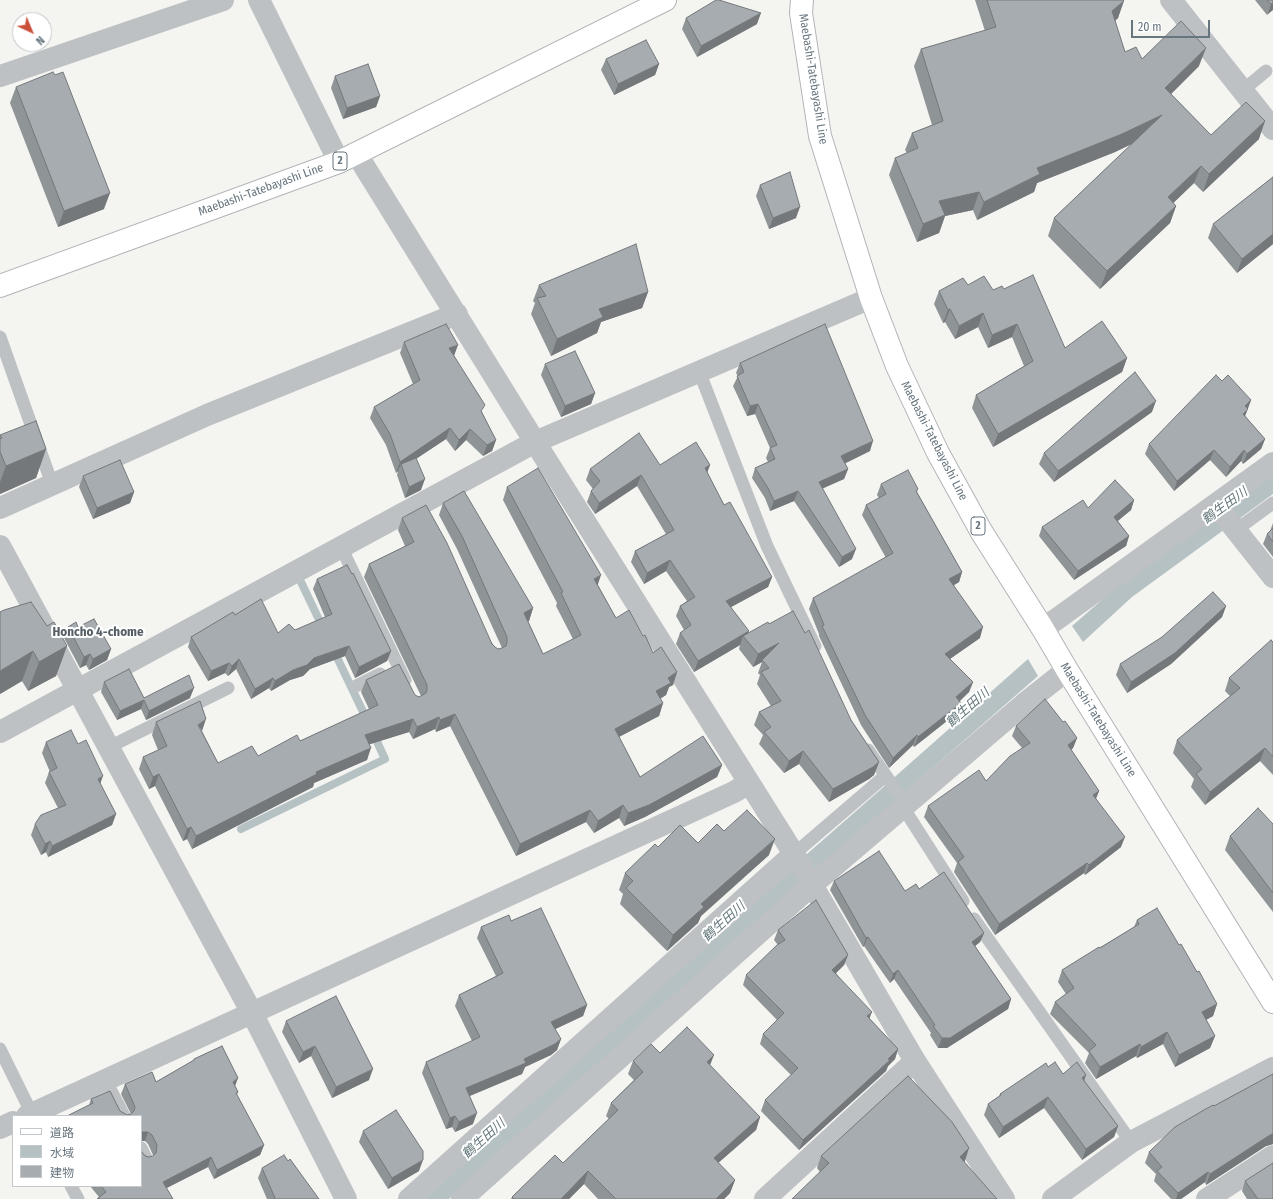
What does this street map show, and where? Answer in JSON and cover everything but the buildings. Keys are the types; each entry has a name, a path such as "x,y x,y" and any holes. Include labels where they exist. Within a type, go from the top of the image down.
{"main road":[{"name":"Maebashi-Tatebayashi Line","path":"0,286 348,157 665,0"},
{"name":"Maebashi-Tatebayashi Line","path":"802,0 801,13 820,136 871,298 897,366 938,453 981,531 1273,1002"}],"street":[{"path":"0,76 223,0"},
{"path":"259,0 348,157 457,314 535,442 811,883 915,1061 1004,1199"},
{"path":"1171,0 1273,129"},
{"path":"0,732 341,547 426,509 535,442 871,298"},
{"path":"0,508 207,415 457,314"},
{"path":"1043,629 1226,518 1273,463"},
{"path":"1226,518 1273,577"},
{"path":"0,546 252,1013 346,1199"},
{"path":"462,1199 811,883 903,802 1067,670"},
{"path":"30,1115 734,792 749,782"},
{"path":"409,1199 795,857"},
{"path":"765,1199 915,1061"},
{"path":"1053,1199 1131,1142 1273,1068"},
{"path":"0,1128 12,1123"},
{"path":"1207,1199 1273,1156"}],"lane":[{"path":"1242,91 1266,72"},
{"path":"0,338 52,484"},
{"path":"699,371 768,546 821,659"},
{"path":"1226,518 1273,503"},
{"path":"341,547 409,689"},
{"path":"356,686 398,665"},
{"path":"109,747 228,688"},
{"path":"862,741 903,802 908,815 979,926 1131,1142"},
{"path":"795,857 886,778"},
{"path":"0,1049 25,1115"},
{"path":"105,1080 123,1115"},
{"path":"72,1187 78,1199"}],"water":[{"path":"1273,476 1273,494 1132,597 1083,642 1072,626 1119,585"},
{"path":"1028,659 1038,676 889,806 449,1199 425,1199 783,875"}],"waterway":[{"path":"301,582 323,628"},
{"path":"333,649 367,720"},
{"path":"241,829 385,759 373,733"}],"district":[{"name":"Honcho 4-chome","path":"98,632"}],"water label":[{"name":"鶴生田川","path":"1225,506"},
{"name":"鶴生田川","path":"968,708"},
{"name":"鶴生田川","path":"724,922"},
{"name":"鶴生田川","path":"484,1139"}]}
